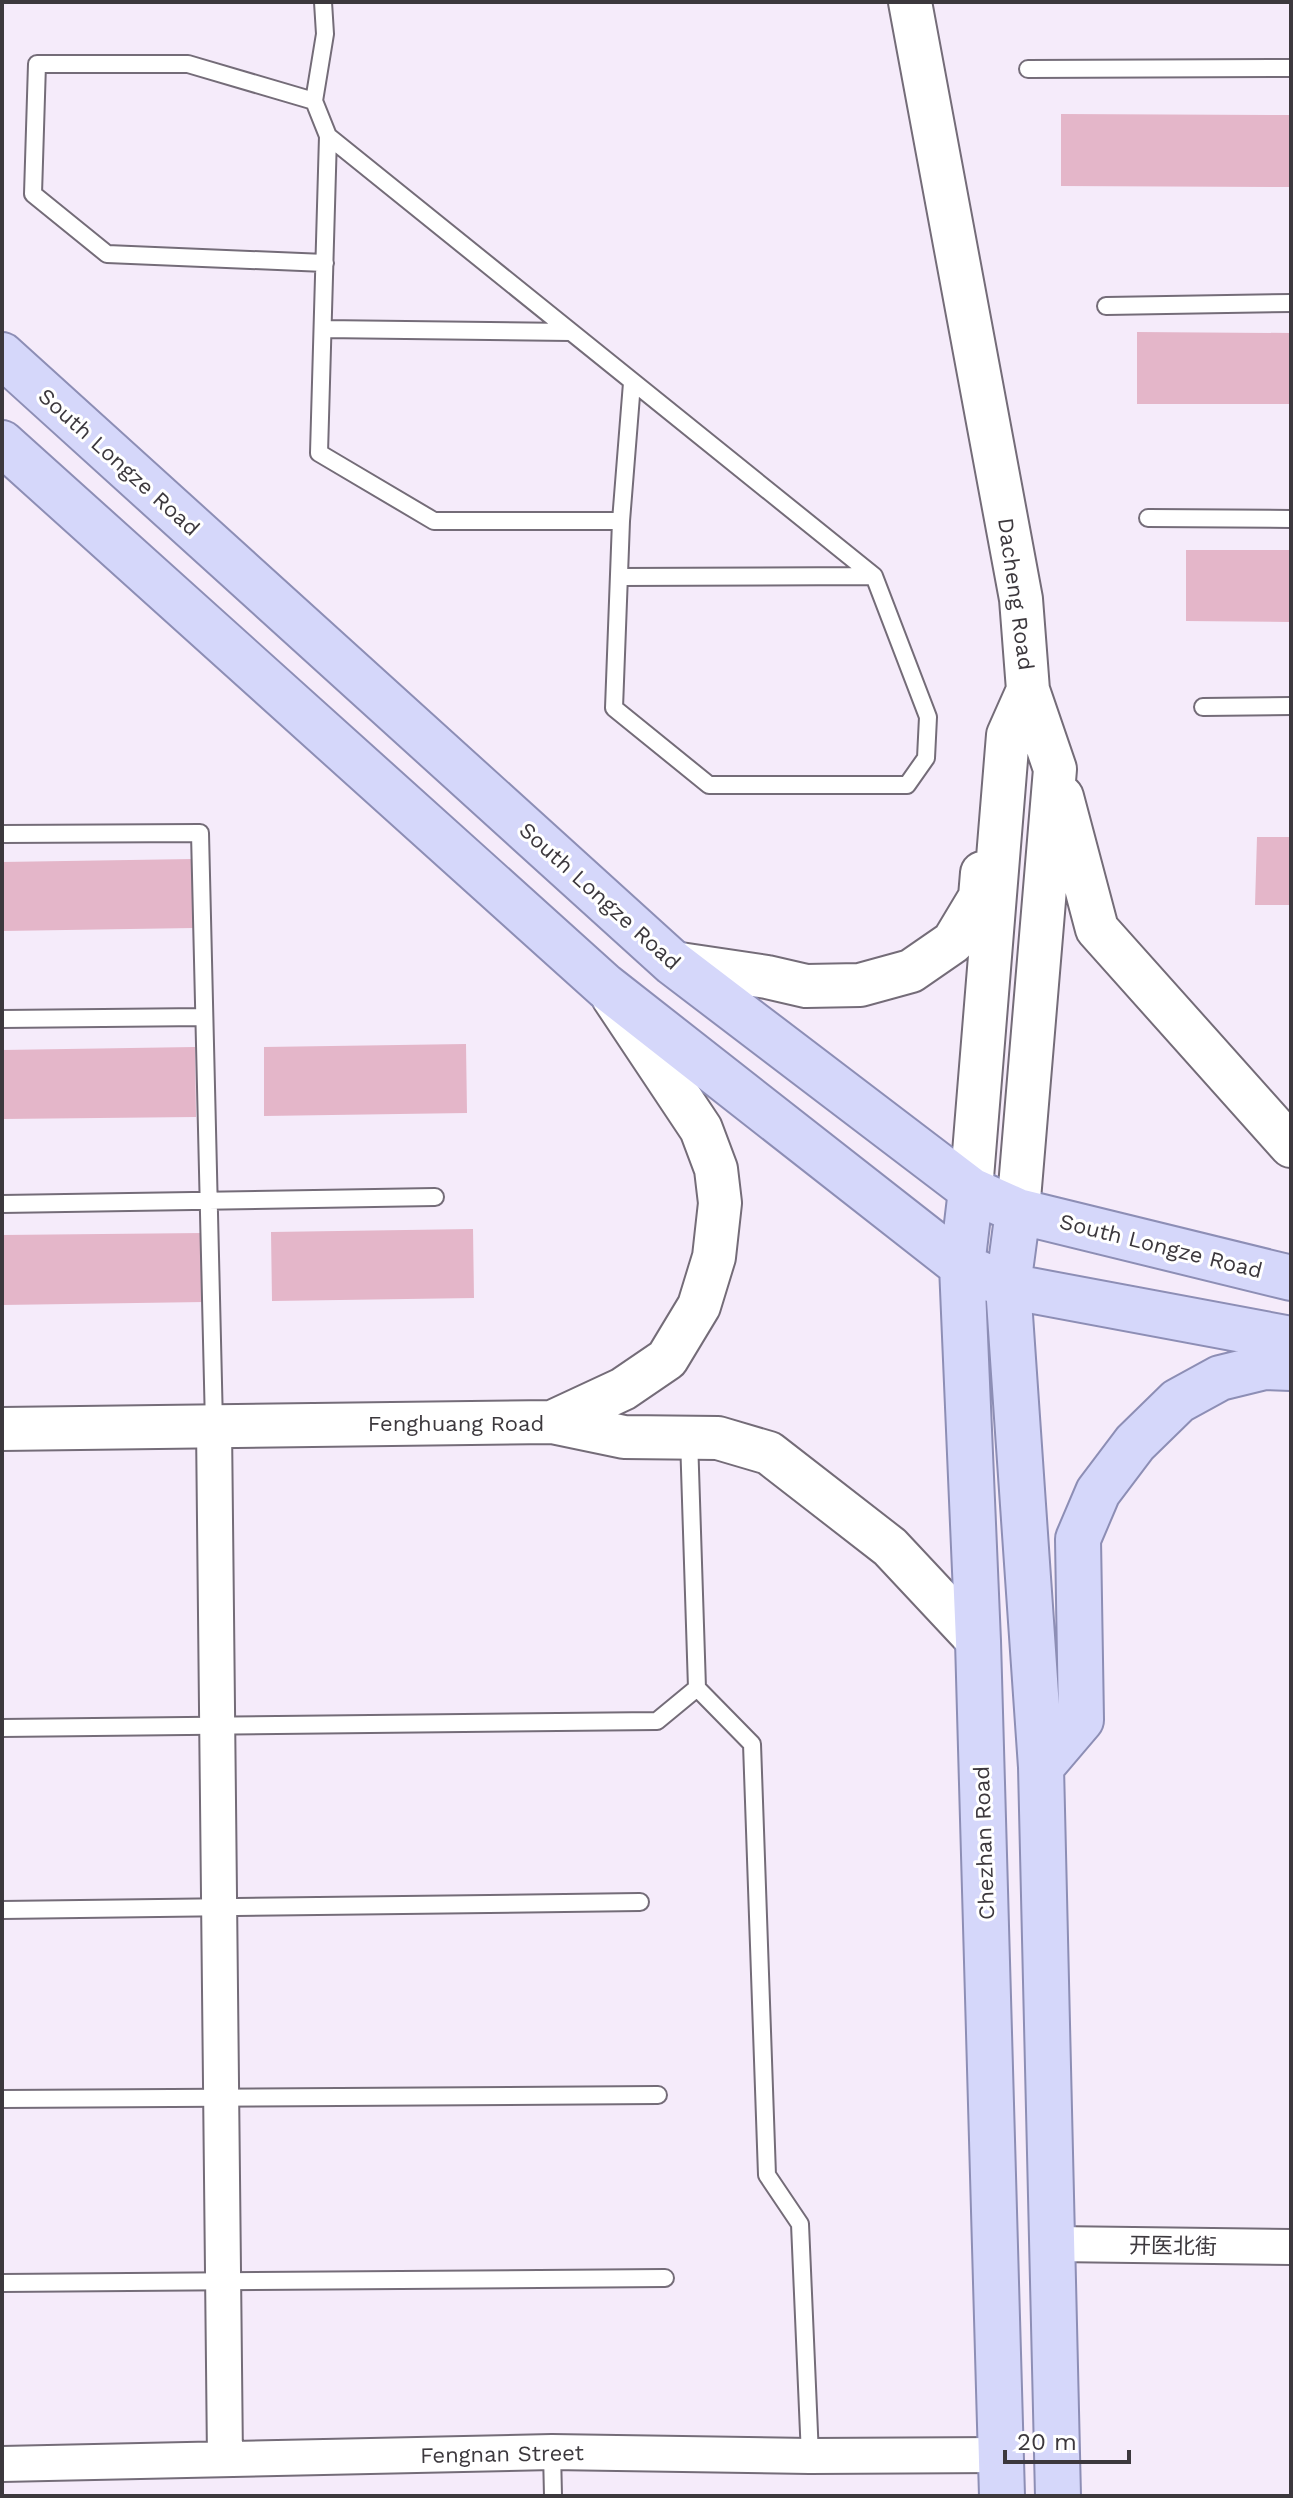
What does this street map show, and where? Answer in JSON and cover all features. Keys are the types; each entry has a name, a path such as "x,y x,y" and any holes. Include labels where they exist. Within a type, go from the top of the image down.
{"main road":[{"name":"South Longze Road","path":"2,355 673,963 971,1190 1018,1211 1291,1278"},
{"path":"2,443 605,986 962,1266 1008,1286 1291,1339"},
{"name":"Chezhan Road","path":"971,1190 962,1266 978,1641 1001,2476"},
{"path":"1018,1211 1008,1286 1041,1767 1058,2496"},
{"path":"1041,1767 1081,1720 1078,1539 1098,1492 1135,1443 1178,1401 1220,1378 1265,1367 1291,1368"}],"street":[{"name":"Dacheng Road","path":"917,5 1021,599 1028,690 1008,735 971,1190"},
{"path":"1028,690 1055,769 1097,929 1291,1146"},
{"path":"673,963 806,986 860,985 911,971 953,942 980,897 993,776 1008,735"},
{"path":"1018,1211 1055,769"},
{"path":"552,1422 623,1389 667,1359 699,1306 716,1243 720,1203 716,1169 701,1129 605,986"},
{"name":"Fenghuang Road","path":"2,1429 552,1422 624,1437 718,1438 769,1453 890,1547 978,1641"},
{"path":"214,1426 225,2459"},
{"name":"开医北街","path":"1054,2244 1291,2247"},
{"name":"Fengnan Street","path":"2,2464 552,2452 810,2456 1001,2476"}],"lane":[{"path":"323,2 325,34 314,101 328,136 319,453 434,521 621,521"},
{"path":"314,101 188,64 37,64 33,194 107,254 325,263"},
{"path":"1028,69 1291,68"},
{"path":"328,136 874,576 928,717 926,758 907,785 709,785 614,708 621,521 632,383"},
{"path":"1106,306 1291,303"},
{"path":"323,329 571,332"},
{"path":"1148,518 1291,519"},
{"path":"619,577 874,576"},
{"path":"1203,707 1291,706"},
{"path":"2,834 200,833 214,1426"},
{"path":"2,1019 204,1017"},
{"path":"2,1204 435,1197"},
{"path":"689,1438 697,1688 752,1744 767,2175 800,2224 810,2456"},
{"path":"2,1728 657,1721 697,1688"},
{"path":"2,1910 640,1902"},
{"path":"2,2099 658,2095"},
{"path":"2,2283 665,2278"},
{"path":"552,2452 553,2496"}],"building":[{"path":"1061,114 1291,115 1291,187 1061,186"},
{"path":"1137,332 1291,333 1291,404 1137,404"},
{"path":"1186,550 1291,550 1291,622 1186,621"},
{"path":"1257,837 1291,837 1291,905 1255,905"},
{"path":"193,859 194,928 2,931 2,862"},
{"path":"466,1044 467,1113 264,1116 264,1047"},
{"path":"195,1047 196,1117 2,1119 2,1050"},
{"path":"473,1229 474,1298 272,1301 271,1232"},
{"path":"203,1233 204,1302 2,1305 2,1235"}]}
